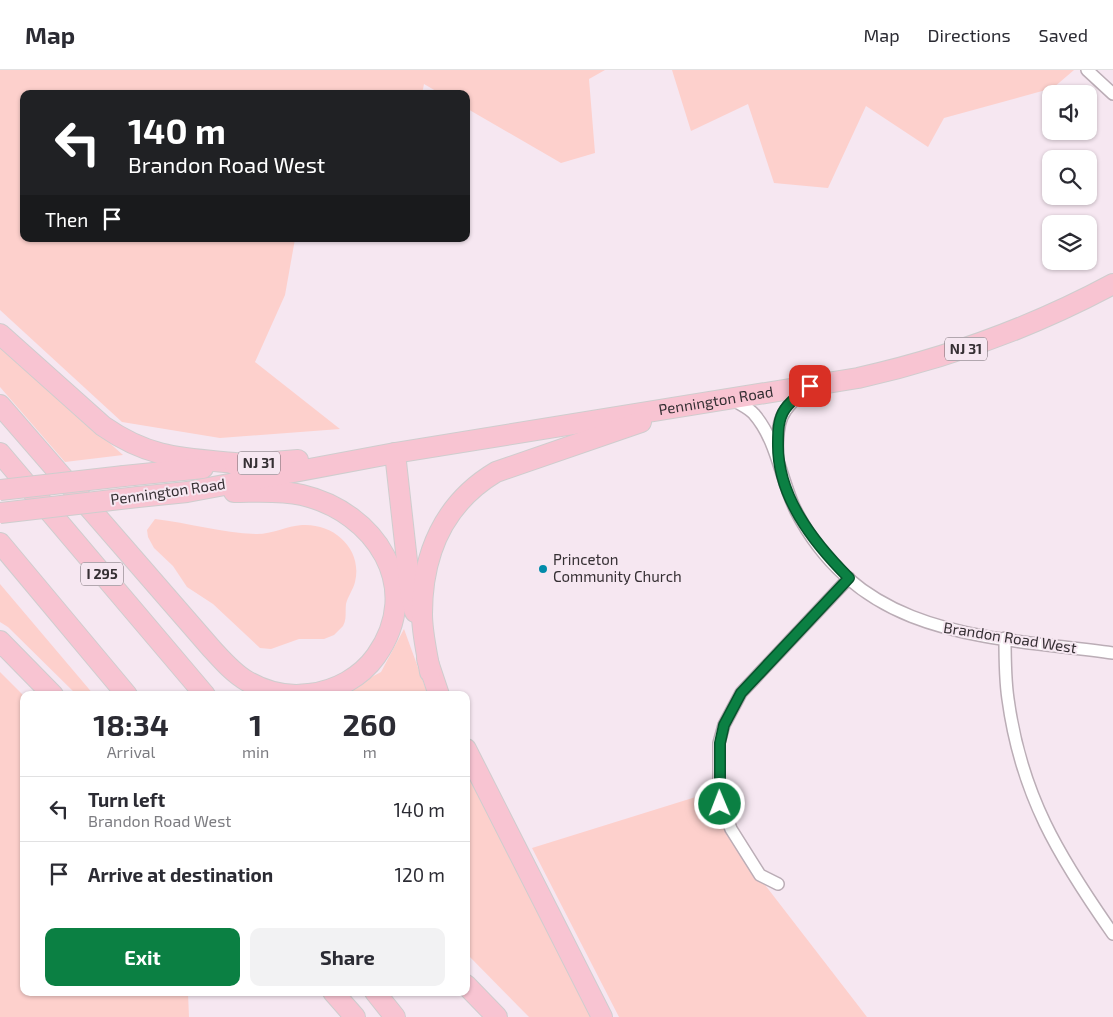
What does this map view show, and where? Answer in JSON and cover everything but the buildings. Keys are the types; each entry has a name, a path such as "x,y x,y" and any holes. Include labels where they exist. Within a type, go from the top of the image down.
{"highway":[{"name":"Pennington Road","path":"0,513 187,492 395,453 810,386 902,368 979,345 1045,319 1113,284"},
{"path":"0,334 103,426 120,438 162,456 246,464"},
{"path":"0,405 211,648 241,677 273,691"},
{"path":"430,672 422,616 427,568 443,523 464,494 496,472 688,406"},
{"name":"I 295","path":"0,453 202,691"},
{"name":"Pennington Road","path":"0,490 246,464 395,453"},
{"path":"395,453 411,597 430,672 437,691"},
{"path":"187,492 290,493 304,495 339,509 370,533 380,546 394,579 395,599 393,616 386,638 366,667 335,688 321,691"},
{"path":"0,543 124,691"},
{"path":"0,553 76,634"},
{"path":"0,642 49,691"},
{"path":"470,757 602,1017"},
{"path":"470,990 497,1017"},
{"path":"337,996 355,1017"},
{"path":"378,996 395,1017"}],"street":[{"path":"1087,70 1113,94"},
{"name":"Brandon Road West","path":"777,462 778,427 785,409 810,386"},
{"name":"Brandon Road West","path":"732,398 753,413 765,428 796,512 811,536 829,559 849,578 893,609 919,621 946,630 1113,653"},
{"path":"778,884 760,875 731,829 720,804 718,760 724,725 741,693 849,578"},
{"path":"1004,638 1007,696 1012,725 1031,794 1062,859 1113,934"}],"shaded area":[{"path":"0,70 605,70 589,79 595,153 561,163 470,110 470,90 434,90 424,84 423,90 20,90 20,242 294,242 285,295 255,362 340,429 220,438 122,422 0,310"},
{"path":"672,70 1074,70 1056,85 1042,85 1042,91 944,118 928,147 866,106 828,188 774,183 748,104 691,131"},
{"path":"0,346 123,455 65,462 0,387"},
{"path":"155,519 244,533 263,534 302,525 325,528 335,533 350,549 355,559 356,570 355,582 346,604 343,626 334,635 324,639 299,639 271,649 260,648 213,604 187,587 173,566 154,548 148,537 147,530"},
{"path":"0,584 91,691 73,691 8,627 0,622"},
{"path":"404,629 427,691 345,691 381,672"},
{"path":"0,672 20,692 20,996 188,996 189,1017 0,1017"},
{"path":"470,780 592,1017 529,1017 470,957"},
{"path":"715,791 735,846 867,1017 619,1017 532,848"}],"place":[{"name":"Princeton Community Church","path":"543,569"}],"route":[{"path":"720,804 718,760 724,725 731,708 741,693 849,578 829,559 811,536 796,512 777,462 778,427 785,409 810,386"}]}
